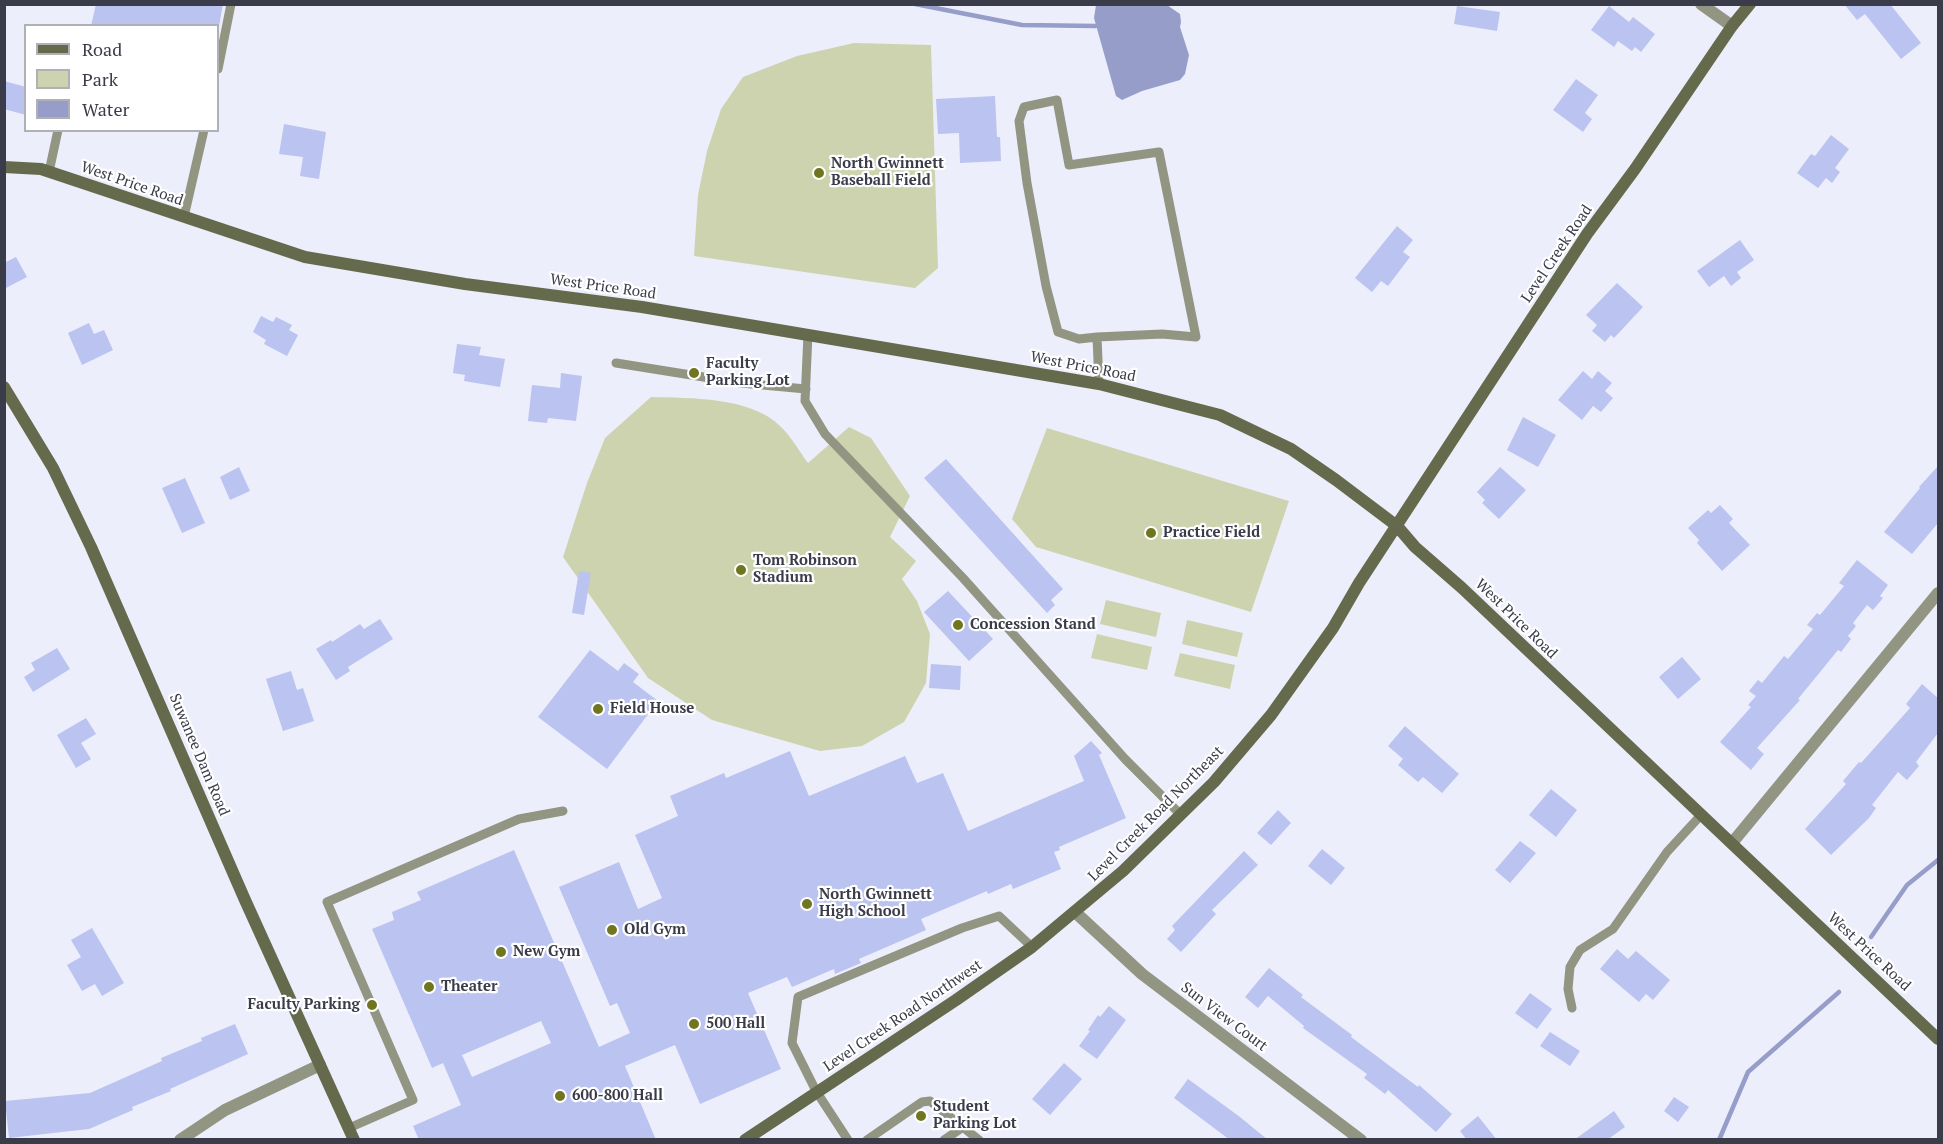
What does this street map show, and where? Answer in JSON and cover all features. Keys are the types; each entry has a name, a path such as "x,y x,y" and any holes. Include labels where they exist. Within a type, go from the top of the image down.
{"street":[{"path":"1701,4 1732,26"},
{"name":"Level Creek Road","path":"1397,526 1587,234 1635,169 1732,26 1750,4"},
{"name":"West Price Road","path":"4,167 40,169 305,257 465,284 642,307 1099,384 1220,415 1291,449 1397,526 1416,547 1938,1039"},
{"name":"Suwanee Dam Road","path":"4,387 53,468 91,547 352,1134"},
{"name":"Level Creek Road Northeast","path":"1075,912 1123,871 1214,782 1271,715 1333,628 1359,583 1397,526"},
{"path":"1732,843 1938,593"},
{"name":"Level Creek Road Northwest","path":"745,1140 956,1000 1075,912"},
{"name":"Sun View Court","path":"1075,912 1142,974 1361,1140"},
{"path":"186,1138 225,1110 320,1065"}],"lane":[{"path":"219,64 231,4"},
{"path":"1057,100 1070,165 1159,152 1196,337 1162,334 1097,337 1079,339 1058,332 1046,286 1027,183 1019,121 1024,107 1057,100"},
{"path":"49,172 58,132"},
{"path":"184,218 201,132"},
{"path":"808,334 805,401 825,435 963,578 1125,759 1180,814"},
{"path":"1097,337 1099,384"},
{"path":"616,363 741,383 806,389"},
{"path":"352,1134 413,1100 327,902 519,819 563,811"},
{"path":"1572,1008 1568,989 1570,967 1580,950 1613,929 1667,852 1701,815"},
{"path":"848,1140 816,1091 792,1043 798,998 962,928 999,916 1032,946"},
{"path":"867,1140 922,1102 930,1101 979,1140"},
{"path":"944,1140 963,1127"}],"green space":[{"name":"North Gwinnett Baseball Field","path":"854,43 931,45 938,268 915,288 694,256 698,195 707,151 721,109 743,77 797,56"},
{"name":"Tom Robinson Stadium","path":"651,397 719,401 753,409 768,416 780,426 808,463 849,427 871,438 910,496 890,537 916,561 902,579 917,601 930,634 926,683 904,722 862,746 820,751 712,720 648,678 563,557 587,483 605,438"},
{"name":"Practice Field","path":"1047,428 1289,501 1251,612 1036,547 1012,519"},
{"path":"1106,600 1161,613 1156,637 1100,624"},
{"path":"1187,620 1243,633 1237,657 1182,644"},
{"path":"1097,634 1152,647 1147,670 1091,658"},
{"path":"1180,653 1235,665 1230,689 1174,676"}],"water":[{"path":"1096,5 1167,5 1180,14 1180,27 1189,55 1185,74 1180,80 1142,91 1122,100 1116,96 1094,18"}],"building":[{"path":"96,4 223,4 219,26 219,24 91,24"},
{"path":"1844,4 1890,4 1921,43 1901,59 1865,14 1857,20"},
{"path":"1457,6 1500,12 1497,31 1454,24"},
{"path":"1609,6 1629,22 1633,17 1655,34 1641,52 1635,47 1632,51 1618,41 1614,47 1591,30"},
{"path":"1576,79 1598,95 1585,113 1592,119 1583,132 1553,110"},
{"path":"4,81 24,86 24,114 4,109"},
{"path":"995,96 1001,161 960,163 959,133 938,134 936,99"},
{"path":"284,124 326,132 319,179 300,176 303,157 279,154"},
{"path":"1831,135 1849,149 1835,168 1840,172 1832,183 1826,178 1818,188 1797,173 1811,154 1815,156"},
{"path":"1397,226 1413,240 1403,252 1410,257 1388,286 1381,281 1372,292 1355,278"},
{"path":"1740,240 1754,260 1737,272 1741,278 1731,286 1724,276 1709,287 1697,271"},
{"path":"16,257 27,277 4,289 4,263"},
{"path":"1617,283 1643,307 1614,338 1611,335 1605,342 1592,331 1597,325 1586,315"},
{"path":"261,316 273,322 276,317 292,325 289,330 298,335 287,356 264,344 266,340 253,332"},
{"path":"89,323 94,334 104,330 113,350 82,365 68,333"},
{"path":"457,344 481,347 479,355 505,359 500,387 464,381 465,375 453,373"},
{"path":"1583,371 1592,379 1598,371 1612,383 1605,391 1613,398 1601,412 1593,406 1582,420 1558,400"},
{"path":"561,373 582,376 576,421 548,418 547,423 528,421 532,385 560,388"},
{"path":"1523,417 1556,435 1538,467 1507,450"},
{"path":"946,459 1063,589 1051,600 1055,605 1047,613 924,478"},
{"path":"1938,466 1938,523 1912,554 1884,532"},
{"path":"239,467 250,491 230,500 220,477"},
{"path":"1500,467 1526,490 1499,519 1482,503 1485,500 1477,492"},
{"path":"185,478 205,523 182,533 162,488"},
{"path":"1720,505 1733,519 1729,523 1750,545 1722,571 1697,543 1699,540 1688,528 1708,510 1711,513"},
{"path":"1857,560 1888,585 1880,596 1883,598 1873,610 1867,605 1853,623 1856,626 1848,636 1851,639 1841,652 1838,650 1798,699 1800,700 1757,748 1764,754 1751,770 1720,742 1751,707 1748,705 1756,696 1749,691 1758,680 1762,683 1784,656 1788,659 1813,629 1807,625 1817,613 1820,615 1844,586 1839,583"},
{"path":"579,571 591,573 584,615 572,613"},
{"name":"Concession Stand","path":"948,591 993,639 969,661 924,612"},
{"path":"380,619 393,639 348,667 350,671 336,680 316,649 331,640 332,642 360,624 364,629"},
{"path":"57,648 70,669 33,692 24,677 35,670 31,663"},
{"name":"Field House","path":"590,650 618,671 624,663 639,674 633,682 658,701 607,769 538,717"},
{"path":"1682,657 1701,679 1678,699 1659,677"},
{"path":"931,664 961,666 960,690 929,688"},
{"path":"291,671 297,690 303,688 314,721 283,731 266,679"},
{"path":"1922,684 1938,698 1938,733 1916,762 1919,766 1907,780 1898,772 1872,805 1876,808 1869,818 1831,855 1805,829 1846,784 1843,781 1859,762 1861,763 1910,708 1906,704"},
{"path":"86,718 96,734 81,743 91,759 76,768 57,735"},
{"path":"1405,726 1459,774 1442,793 1423,777 1418,782 1398,765 1403,759 1388,746"},
{"name":"North Gwinnett High School","path":"1091,741 1102,753 1099,755 1126,818 1059,847 1060,850 1054,852 1061,869 1013,889 1011,884 988,894 987,891 921,919 926,930 859,959 861,963 835,974 834,969 792,987 787,977 748,993 781,1069 700,1104 675,1045 625,1066 656,1140 419,1140 413,1126 461,1105 443,1063 432,1068 372,929 394,920 392,912 421,900 417,892 514,850 599,1047 630,1033 617,1003 610,1006 559,887 619,862 638,909 662,898 635,835 678,816 670,796 724,773 726,778 790,751 809,796 905,756 917,783 943,773 968,831 1084,781 1074,756","holes":["541,1021 551,1043 472,1077 462,1055"]},
{"path":"1551,789 1577,810 1556,837 1529,815"},
{"path":"1278,810 1291,823 1271,845 1257,833"},
{"path":"1520,841 1536,853 1510,883 1495,870"},
{"path":"1322,849 1345,868 1331,885 1308,866"},
{"path":"1244,851 1258,865 1212,910 1216,914 1181,952 1167,939 1175,930 1172,926"},
{"path":"92,928 124,983 102,996 95,984 82,991 67,965 81,957 71,940"},
{"path":"1617,949 1628,959 1636,951 1670,980 1653,1000 1646,994 1639,1002 1600,969"},
{"path":"1269,968 1303,995 1301,997 1352,1035 1351,1037 1418,1087 1419,1085 1452,1114 1436,1132 1388,1090 1385,1094 1364,1078 1367,1074 1303,1028 1304,1026 1268,996 1258,1008 1245,997"},
{"path":"1530,993 1552,1009 1537,1029 1515,1013"},
{"path":"1109,1006 1126,1020 1097,1059 1079,1046 1098,1015 1100,1017"},
{"path":"235,1024 248,1054 89,1129 9,1138 5,1101 90,1093 162,1061 161,1058"},
{"path":"1550,1032 1580,1051 1570,1066 1540,1046"},
{"path":"1064,1063 1082,1079 1050,1115 1032,1099"},
{"path":"1188,1079 1268,1140 1230,1140 1174,1098"},
{"path":"1674,1097 1689,1107 1678,1122 1664,1111"},
{"path":"1614,1111 1625,1127 1607,1140 1574,1140"},
{"path":"1478,1116 1497,1140 1467,1140 1460,1131"}],"waterway":[{"path":"915,4 1022,25 1096,26"},
{"path":"1871,937 1907,885 1938,860"},
{"path":"1719,1140 1748,1072 1839,992"}],"place":[{"name":"North Gwinnett Baseball Field","path":"819,173"},
{"name":"Faculty Parking Lot","path":"694,373"},
{"name":"Practice Field","path":"1151,533"},
{"name":"Tom Robinson Stadium","path":"741,570"},
{"name":"Concession Stand","path":"958,625"},
{"name":"Field House","path":"598,709"},
{"name":"North Gwinnett High School","path":"807,904"},
{"name":"Old Gym","path":"612,930"},
{"name":"New Gym","path":"501,952"},
{"name":"Theater","path":"429,987"},
{"name":"Faculty Parking","path":"372,1005"},
{"name":"500 Hall","path":"694,1024"},
{"name":"600-800 Hall","path":"560,1096"},
{"name":"Student Parking Lot","path":"921,1116"}]}
